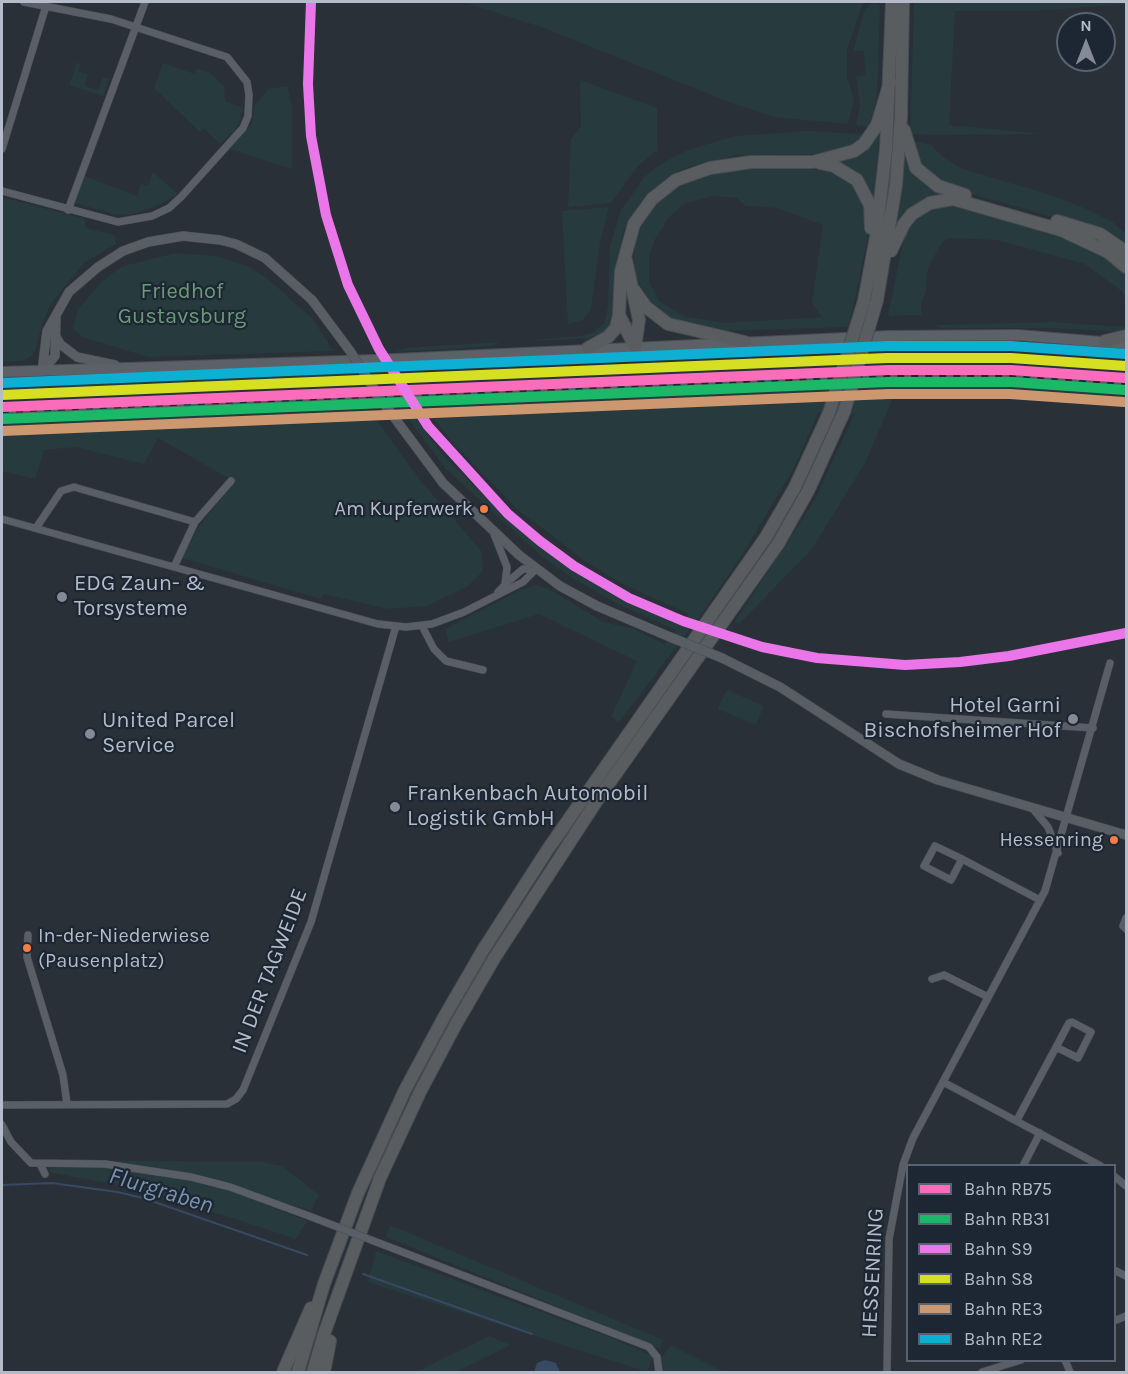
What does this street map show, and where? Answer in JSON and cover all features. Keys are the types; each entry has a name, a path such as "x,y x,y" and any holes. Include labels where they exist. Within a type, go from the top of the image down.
{"highway":[{"path":"871,265 884,171 897,3"},
{"path":"884,266 896,185 901,116 897,3"},
{"path":"588,348 608,337 616,328 625,253 641,212 662,189 676,180 728,164 813,162 836,158 864,144 877,125 890,82"},
{"path":"901,116 908,148 916,168 938,186 1090,230 1126,252"},
{"path":"313,1372 351,1256 391,1153 466,1007 598,799 761,571 808,491 844,412 870,301 871,218 865,190 847,173 834,166 813,162"},
{"path":"298,1372 324,1284 371,1164 405,1090 463,984 586,792 766,537 795,487 829,413 870,301 904,224 912,214 930,203 953,199 1061,230 1108,252 1126,267"},
{"path":"625,253 639,320 635,347"},
{"path":"634,290 646,307 668,324 746,342"},
{"path":"619,315 635,347"},
{"path":"1105,341 1126,336"},
{"path":"324,1372 351,1256"},
{"path":"283,1372 297,1337 324,1284"}],"main road":[{"path":"42,371 57,311 69,292 126,250 148,242 183,236 220,240 253,251 297,285 328,319 382,401 443,483 494,533 560,586 597,606 722,658 780,687 899,764 938,780 1126,835"},
{"path":"51,333 60,344 77,357 126,367"},
{"path":"2,372 374,360 746,342 964,336 1018,335 1126,344"}],"street":[{"path":"2,191 121,222 152,216 169,208 243,128 248,116 247,82 227,57 134,25 24,2"},
{"path":"68,210 134,25 145,2"},
{"path":"2,149 46,6"},
{"path":"174,567 195,522 231,481"},
{"path":"36,528 62,491 69,487 195,522"},
{"path":"2,519 396,626 422,626 464,612 523,582 536,569"},
{"path":"494,533 506,560 505,585"},
{"path":"497,594 523,569 536,569"},
{"name":"IN DER TAGWEIDE","path":"2,1105 227,1104 243,1090 311,922 396,626"},
{"path":"422,626 434,649 446,661 483,670"},
{"name":"HESSENRING","path":"888,1372 889,1239 897,1188 913,1138 1040,900 1058,853 1110,663"},
{"path":"886,714 1093,728"},
{"path":"1033,808 1048,827 1058,853"},
{"path":"962,859 951,880 924,866 936,846 962,859 1040,900"},
{"path":"1126,918 1123,926 1126,928"},
{"path":"28,935 27,957 63,1075 67,1104"},
{"path":"932,979 944,975 988,998"},
{"path":"1017,1120 1056,1047 1070,1021 1091,1032 1078,1058 1056,1047"},
{"path":"943,1082 1097,1164"},
{"path":"2,1125 24,1158 40,1164 105,1164 191,1177 230,1187 649,1347 657,1357 659,1372"},
{"path":"1024,1164 1040,1133"},
{"path":"40,1164 45,1174"},
{"path":"982,1372 1017,1362"}],"green space":[{"path":"463,2 863,2 847,50 847,78 854,99 850,117 847,124 774,117 737,105 547,29"},
{"path":"874,2 880,5 878,73 876,101 869,127 856,125 860,105 856,76 865,75 864,51 853,51 865,9"},
{"path":"914,2 1126,2 1126,4 1036,11 955,11 949,125 1043,134 936,135 910,134"},
{"path":"77,62 80,64 78,71 88,74 85,86 98,90 103,77 109,79 103,96 69,85"},
{"path":"163,63 195,74 197,69 210,73 224,86 225,101 243,108 237,127 220,144 204,129 200,132 154,88"},
{"path":"580,80 657,108 657,150 637,167 611,203 568,207 571,139 581,126"},
{"path":"287,86 292,106 292,169 230,149 252,123 255,105 269,89"},
{"path":"880,128 873,208 833,162"},
{"path":"807,131 864,134 855,146 829,154 737,155 691,166 670,175 641,201 624,230 614,273 613,317 606,331 589,338 516,342 580,336 593,333 604,323 608,307 610,246 621,210 645,176 666,161 688,150 735,136"},
{"path":"914,141 931,145 943,157 963,169 1054,196 1089,210 1114,223 1126,234 1126,248 1071,222 954,189 937,180 920,164"},
{"path":"904,153 912,169 955,196 936,198 894,241"},
{"path":"808,167 830,170 851,180 864,195 867,240 849,327 721,331 670,320 653,306 635,276 633,249 636,233 648,211 661,195 706,173 742,168","holes":["712,196 737,198 746,206 777,208 823,225 812,303 822,317 726,323 685,317 659,301 649,281 649,258 654,241 669,217 684,204"]},
{"path":"153,172 178,194 155,207 131,214 113,214 75,203 84,176 137,196 141,184 148,186"},
{"name":"Friedhof Gustavsburg","path":"2,197 85,219 85,228 115,235 116,244 84,263 50,305 35,351 32,356 22,361 2,362"},
{"path":"952,203 1056,234 1099,252 1126,276 1126,303 1123,292 1085,264 997,240 955,238 946,239 941,244 928,268 926,291 921,305 922,315 888,316 905,233 914,219 928,209"},
{"path":"609,207 600,243 591,309 583,320 568,324 562,211"},
{"name":"Friedhof Gustavsburg","path":"176,253 216,256 250,267 269,280 313,319 333,351 148,357 82,337 73,328 78,309 103,280 123,266"},
{"path":"1052,322 1126,327 1126,332 1050,328 940,328 934,325"},
{"path":"500,342 492,346 395,352 406,348"},
{"path":"346,366 356,384 2,395 2,378"},
{"path":"889,378 987,379 1126,388 1126,403 985,390 906,392 893,398 865,463 812,549 740,623 734,623 814,501 855,413 818,413 793,470 740,558 705,609 619,722 611,717 637,661 539,614 449,642 445,629 522,589 537,585 553,591 603,622 634,629 664,644 676,630 614,602 569,576 539,554 446,469 395,401 406,400 415,417 444,456 506,518 539,545 572,569 616,595 680,624 689,614 621,583 585,561 516,508 453,443 419,399"},
{"path":"363,401 420,480 482,552 483,571 468,586 427,606 388,609 324,594 321,599 182,558 200,525 235,482 158,438 144,464 76,447 44,450 35,479 2,471 2,420"},
{"path":"727,690 764,706 756,725 717,709"},
{"path":"36,1160 263,1162 282,1166 319,1195 311,1211 213,1179 131,1164"},
{"path":"104,1167 194,1181 230,1191 307,1221 296,1239 152,1192 49,1172 50,1168"},
{"path":"390,1225 663,1340 659,1348 386,1237"},
{"path":"376,1251 609,1337 653,1356 647,1372 368,1282"},
{"path":"489,1336 511,1345 456,1372 416,1372"},
{"path":"670,1345 724,1372 663,1371 661,1359"}],"water":[{"path":"545,1360 556,1363 560,1372 534,1372 537,1363"}],"waterway":[{"name":"Flurgraben","path":"2,1185 52,1183 117,1192 143,1198 307,1255"},
{"name":"Flurgraben","path":"363,1274 532,1334"}],"railway":[{"path":"2,412 888,376 1011,376 1126,384"}],"rail line":[{"name":"S9","path":"311,2 308,84 311,136 326,215 348,285 379,349 428,426 508,514 540,541 574,566 629,598 683,621 762,647 817,658 905,665 960,662 1009,656 1126,633"},
{"name":"RE2","path":"2,383 887,346 1011,346 1126,354"},
{"name":"S8","path":"2,395 887,358 1011,358 1126,366"},
{"name":"RB75","path":"2,407 888,370 1011,370 1126,378"},
{"name":"RB31","path":"3,419 888,382 1011,382 1125,390"},
{"name":"RE3","path":"3,431 889,394 1010,394 1124,402"}],"place":[{"name":"Am Kupferwerk","path":"484,509"},
{"name":"EDG Zaun- & Torsysteme","path":"62,597"},
{"name":"Hotel Garni Bischofsheimer Hof","path":"1073,719"},
{"name":"United Parcel Service","path":"90,734"},
{"name":"Frankenbach Automobil Logistik GmbH","path":"395,807"},
{"name":"Hessenring","path":"1114,840"},
{"name":"In-der-Niederwiese (Pausenplatz)","path":"27,948"}]}
